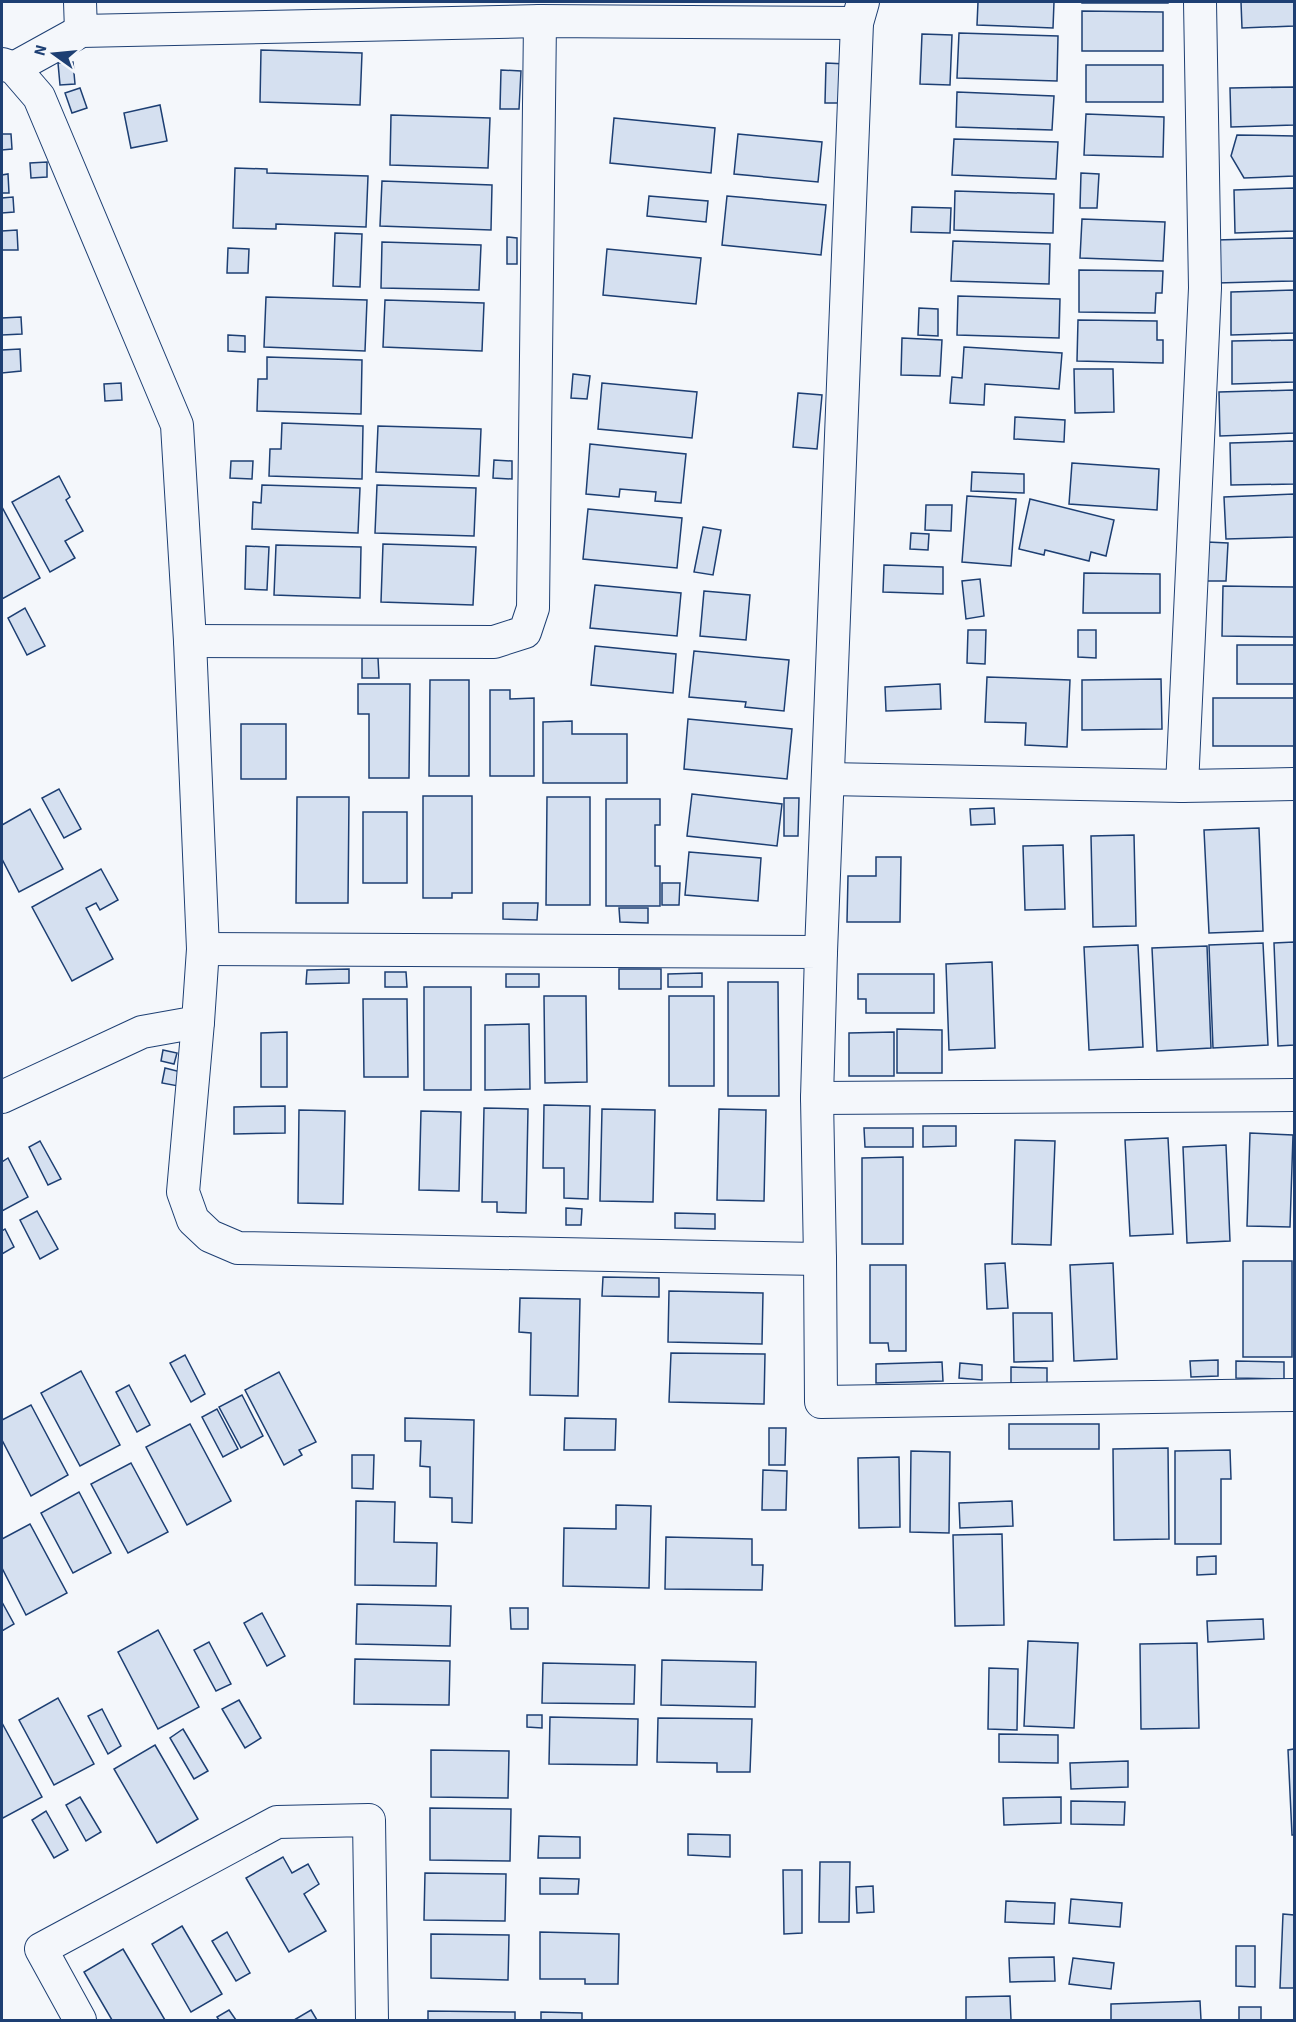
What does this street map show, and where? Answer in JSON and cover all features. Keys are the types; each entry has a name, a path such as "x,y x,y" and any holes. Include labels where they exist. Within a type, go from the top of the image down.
{"street":[{"path":"1182,786 1205,288 1200,2"},
{"path":"820,1258 238,1248 210,1236 193,1220 183,1192 203,949 190,641 177,425 39,97 8,66 81,16 540,21 860,12 821,952 817,1098 820,1258 821,1402 1294,1395"},
{"path":"190,641 494,642 525,632 533,608 540,21"},
{"path":"828,779 1182,786 1294,784"},
{"path":"203,949 821,952"},
{"path":"2,1097 142,1032 198,1023"},
{"path":"817,1098 1294,1095"},
{"path":"80,2020 41,1949 277,1822 369,1820 372,2020"}],"building":[{"path":"978,2 1054,2 1053,28 977,25"},
{"path":"1168,2 1168,3 1082,3"},
{"path":"1241,2 1294,2 1294,26 1242,28"},
{"path":"1082,11 1163,12 1163,51 1082,51"},
{"path":"959,33 1058,36 1057,81 957,78"},
{"path":"922,34 952,35 950,85 920,84"},
{"path":"261,50 362,53 360,105 260,102"},
{"path":"73,62 75,84 60,85 58,63"},
{"path":"826,63 846,64 846,103 825,103"},
{"path":"1086,65 1163,65 1163,102 1086,102"},
{"path":"501,70 521,71 519,109 500,109"},
{"path":"1294,87 1294,125 1231,127 1230,88"},
{"path":"80,88 87,108 72,113 65,93"},
{"path":"957,92 1054,96 1052,130 956,127"},
{"path":"160,105 167,141 131,148 124,113"},
{"path":"1086,114 1164,117 1163,157 1084,155"},
{"path":"391,115 490,118 488,168 390,165"},
{"path":"614,118 715,128 711,173 610,163"},
{"path":"2,134 11,134 12,149 2,150"},
{"path":"738,134 822,142 818,182 734,174"},
{"path":"1237,135 1294,136 1294,176 1244,178 1231,156"},
{"path":"954,139 1058,142 1056,179 952,175"},
{"path":"47,162 47,177 31,178 30,163"},
{"path":"235,168 267,169 267,173 368,176 366,227 276,224 276,229 233,228"},
{"path":"1081,173 1099,174 1097,208 1080,208"},
{"path":"8,174 9,193 2,193 2,175"},
{"path":"382,181 492,185 491,230 380,226"},
{"path":"1294,188 1294,231 1235,233 1234,190"},
{"path":"955,191 1054,194 1053,233 954,230"},
{"path":"649,196 708,201 706,222 647,216"},
{"path":"727,196 826,205 821,255 722,245"},
{"path":"13,197 14,212 2,213 2,198"},
{"path":"912,207 951,208 950,233 911,232"},
{"path":"1082,219 1165,222 1163,261 1080,258"},
{"path":"17,230 18,250 2,250 2,231"},
{"path":"335,233 362,234 360,287 333,286"},
{"path":"507,237 517,238 517,264 507,264"},
{"path":"1294,238 1294,281 1217,283 1216,240"},
{"path":"953,241 1050,244 1049,284 951,281"},
{"path":"382,242 481,245 479,290 381,288"},
{"path":"228,248 249,249 248,273 227,273"},
{"path":"607,249 701,258 696,304 603,295"},
{"path":"1079,270 1163,271 1162,293 1156,293 1155,313 1079,312"},
{"path":"1294,290 1294,333 1231,335 1231,292"},
{"path":"958,296 1060,299 1059,338 957,335"},
{"path":"266,297 367,300 365,351 264,347"},
{"path":"385,300 484,303 482,351 383,347"},
{"path":"919,308 938,309 938,336 918,335"},
{"path":"21,317 22,334 2,335 2,318"},
{"path":"1078,320 1157,321 1157,340 1163,340 1163,363 1077,361"},
{"path":"228,335 245,336 245,352 228,351"},
{"path":"902,338 942,340 940,376 901,375"},
{"path":"1294,340 1294,382 1232,384 1232,341"},
{"path":"964,347 1062,353 1059,389 985,384 984,405 950,403 952,377 962,378"},
{"path":"20,349 21,371 2,373 2,350"},
{"path":"267,357 362,360 361,414 257,411 258,379 267,379"},
{"path":"1074,369 1113,369 1114,412 1075,413"},
{"path":"573,374 590,376 587,399 571,398"},
{"path":"121,383 122,400 105,401 104,384"},
{"path":"602,383 697,392 692,438 598,429"},
{"path":"1294,390 1294,433 1220,436 1219,392"},
{"path":"798,393 822,395 817,449 793,447"},
{"path":"1015,417 1065,420 1064,442 1014,439"},
{"path":"282,423 363,426 362,479 269,476 270,449 281,449"},
{"path":"378,426 481,429 479,476 376,472"},
{"path":"1294,441 1294,484 1231,485 1230,443"},
{"path":"590,444 686,454 681,503 655,501 656,492 620,489 619,497 586,494"},
{"path":"494,460 512,461 512,479 493,478"},
{"path":"231,461 253,461 252,479 230,478"},
{"path":"1072,463 1159,469 1157,510 1069,504"},
{"path":"972,472 1024,474 1024,493 971,491"},
{"path":"59,476 70,497 66,500 83,531 65,541 75,558 50,572 12,502"},
{"path":"262,485 360,488 358,533 252,529 253,502 261,503"},
{"path":"377,485 476,488 474,536 375,533"},
{"path":"1294,494 1294,537 1226,539 1224,497"},
{"path":"967,496 1016,499 1011,566 962,562"},
{"path":"1030,499 1114,520 1106,556 1091,552 1089,561 1045,550 1044,555 1019,549"},
{"path":"926,505 952,505 951,531 925,530"},
{"path":"2,507 40,578 2,599"},
{"path":"588,509 682,518 677,568 583,559"},
{"path":"703,527 721,530 713,575 694,572"},
{"path":"911,533 929,534 928,550 910,549"},
{"path":"1207,542 1228,543 1226,581 1206,581"},
{"path":"383,544 476,547 473,605 381,602"},
{"path":"276,545 361,547 360,598 274,595"},
{"path":"246,546 269,547 267,590 245,589"},
{"path":"884,565 943,567 943,594 883,592"},
{"path":"1084,573 1160,574 1160,613 1083,613"},
{"path":"980,579 984,616 966,619 962,581"},
{"path":"595,585 681,593 677,636 590,628"},
{"path":"1223,586 1294,587 1294,637 1222,636"},
{"path":"704,591 750,595 746,640 700,636"},
{"path":"25,608 45,646 27,655 8,618"},
{"path":"968,630 986,630 985,664 967,663"},
{"path":"1078,630 1096,630 1096,658 1078,657"},
{"path":"1237,645 1294,645 1294,684 1237,684"},
{"path":"595,646 676,654 673,693 591,685"},
{"path":"694,651 789,660 784,711 745,707 746,702 689,697"},
{"path":"362,658 378,658 379,678 362,678"},
{"path":"987,677 1070,680 1067,747 1025,745 1026,723 985,722"},
{"path":"1161,679 1162,729 1082,730 1082,680"},
{"path":"430,680 469,680 469,776 429,776"},
{"path":"358,684 410,684 409,778 369,778 369,714 358,714"},
{"path":"940,684 941,709 886,711 885,687"},
{"path":"490,690 510,690 510,699 534,698 534,776 490,776"},
{"path":"1213,698 1294,698 1294,746 1213,746"},
{"path":"688,719 792,729 787,779 684,769"},
{"path":"572,721 572,734 627,734 627,783 543,783 543,722"},
{"path":"241,724 286,724 286,779 241,779"},
{"path":"59,789 81,829 64,838 42,798"},
{"path":"692,794 782,804 777,846 687,836"},
{"path":"423,796 472,796 472,893 452,893 452,898 423,898"},
{"path":"297,797 349,797 348,903 296,903"},
{"path":"547,797 590,797 590,905 546,905"},
{"path":"784,798 799,798 798,836 784,836"},
{"path":"606,799 660,799 660,825 655,825 655,866 660,866 660,906 606,906"},
{"path":"994,808 995,824 971,825 970,809"},
{"path":"30,809 63,869 19,892 2,859 2,825"},
{"path":"363,812 407,812 407,883 363,883"},
{"path":"1259,828 1263,931 1209,933 1204,830"},
{"path":"1134,835 1136,926 1093,927 1091,836"},
{"path":"1063,845 1065,909 1025,910 1023,846"},
{"path":"689,852 761,858 758,901 685,895"},
{"path":"876,857 901,857 900,922 847,922 848,876 876,876"},
{"path":"101,869 118,900 100,910 96,903 86,908 113,959 72,981 32,907"},
{"path":"662,883 680,883 679,905 662,905"},
{"path":"503,903 538,903 537,920 503,919"},
{"path":"619,908 648,908 648,923 620,922"},
{"path":"1294,942 1294,1045 1278,1046 1274,943"},
{"path":"1263,943 1268,1045 1213,1048 1209,945"},
{"path":"1138,945 1143,1047 1089,1050 1084,947"},
{"path":"1207,946 1211,1048 1157,1051 1152,948"},
{"path":"992,962 995,1048 949,1050 946,964"},
{"path":"349,969 349,983 306,984 307,970"},
{"path":"619,969 661,969 661,989 619,989"},
{"path":"385,972 406,972 407,987 385,987"},
{"path":"702,973 702,987 668,987 668,974"},
{"path":"506,974 539,974 539,987 506,987"},
{"path":"858,974 934,974 934,1013 866,1013 866,999 858,999"},
{"path":"728,982 778,982 779,1096 728,1096"},
{"path":"424,987 471,987 471,1090 424,1090"},
{"path":"544,996 586,996 587,1082 545,1083"},
{"path":"669,996 714,996 714,1086 669,1086"},
{"path":"363,999 407,999 408,1077 364,1077"},
{"path":"529,1024 530,1089 485,1090 485,1025"},
{"path":"897,1029 942,1030 942,1073 897,1073"},
{"path":"287,1032 287,1087 261,1087 261,1033"},
{"path":"894,1032 894,1076 849,1076 849,1033"},
{"path":"163,1050 177,1053 174,1064 161,1061"},
{"path":"165,1068 181,1072 178,1086 162,1083"},
{"path":"544,1105 590,1106 588,1199 564,1198 564,1168 543,1168"},
{"path":"285,1106 285,1133 234,1134 234,1107"},
{"path":"484,1108 528,1109 526,1213 497,1212 497,1202 482,1202"},
{"path":"602,1109 655,1110 653,1202 600,1201"},
{"path":"719,1109 766,1110 764,1201 717,1200"},
{"path":"299,1110 345,1111 343,1204 298,1203"},
{"path":"421,1111 461,1112 459,1191 419,1190"},
{"path":"923,1126 956,1126 956,1146 923,1147"},
{"path":"864,1128 913,1128 913,1147 865,1147"},
{"path":"1250,1133 1293,1135 1290,1227 1247,1226"},
{"path":"1168,1138 1173,1234 1130,1236 1125,1140"},
{"path":"1015,1140 1055,1141 1051,1245 1012,1244"},
{"path":"40,1141 61,1179 48,1185 29,1147"},
{"path":"1226,1145 1230,1241 1187,1243 1183,1147"},
{"path":"903,1157 903,1244 862,1244 862,1158"},
{"path":"8,1158 28,1197 2,1211 2,1162"},
{"path":"566,1208 582,1209 581,1225 566,1225"},
{"path":"37,1211 58,1249 40,1259 20,1220"},
{"path":"675,1213 715,1214 715,1229 675,1228"},
{"path":"5,1229 14,1247 2,1254 2,1231"},
{"path":"1243,1261 1292,1261 1292,1357 1243,1357"},
{"path":"1005,1263 1008,1308 987,1309 985,1264"},
{"path":"1113,1263 1117,1359 1074,1361 1070,1265"},
{"path":"870,1265 906,1265 906,1351 889,1351 888,1343 870,1343"},
{"path":"603,1277 659,1278 659,1297 602,1296"},
{"path":"669,1291 763,1293 762,1344 668,1342"},
{"path":"520,1298 580,1299 578,1396 530,1395 531,1333 519,1332"},
{"path":"1013,1313 1052,1313 1053,1361 1014,1362"},
{"path":"671,1353 765,1354 764,1404 669,1402"},
{"path":"185,1355 205,1394 191,1402 170,1363"},
{"path":"1218,1360 1218,1376 1191,1377 1190,1361"},
{"path":"1236,1361 1284,1362 1284,1379 1236,1378"},
{"path":"942,1362 943,1381 876,1383 876,1364"},
{"path":"960,1363 982,1365 982,1380 959,1378"},
{"path":"1011,1367 1047,1368 1047,1386 1011,1384"},
{"path":"81,1371 120,1445 80,1466 41,1393"},
{"path":"279,1372 316,1442 299,1450 302,1455 284,1465 245,1390"},
{"path":"129,1385 150,1425 137,1432 116,1392"},
{"path":"242,1395 263,1436 241,1448 219,1407"},
{"path":"31,1405 68,1475 31,1496 2,1440 2,1420"},
{"path":"217,1409 238,1449 223,1457 202,1417"},
{"path":"405,1418 474,1420 472,1523 452,1522 452,1498 430,1497 430,1467 420,1466 421,1441 405,1441"},
{"path":"565,1418 616,1419 615,1450 564,1450"},
{"path":"190,1424 231,1501 187,1525 146,1447"},
{"path":"1009,1424 1099,1424 1099,1449 1009,1449"},
{"path":"769,1428 786,1428 785,1465 769,1465"},
{"path":"1168,1448 1169,1539 1114,1540 1113,1449"},
{"path":"1230,1450 1231,1479 1221,1479 1221,1544 1175,1544 1175,1451"},
{"path":"911,1451 950,1452 949,1533 910,1532"},
{"path":"352,1455 374,1455 373,1489 352,1488"},
{"path":"899,1457 900,1527 859,1528 858,1458"},
{"path":"131,1463 168,1532 128,1553 91,1484"},
{"path":"763,1470 787,1471 786,1510 762,1510"},
{"path":"79,1492 111,1553 73,1573 41,1513"},
{"path":"356,1501 395,1502 394,1542 437,1543 436,1586 355,1585"},
{"path":"1012,1501 1013,1526 960,1528 959,1503"},
{"path":"616,1505 651,1506 649,1588 563,1586 564,1528 616,1529"},
{"path":"30,1524 67,1593 26,1615 2,1568 2,1539"},
{"path":"1002,1534 1004,1625 955,1626 953,1535"},
{"path":"666,1537 752,1539 752,1565 763,1565 762,1590 665,1589"},
{"path":"1216,1556 1216,1574 1197,1575 1197,1557"},
{"path":"2,1602 14,1624 2,1631"},
{"path":"357,1604 451,1606 450,1646 356,1644"},
{"path":"510,1608 528,1608 528,1629 511,1629"},
{"path":"262,1613 285,1656 267,1666 244,1623"},
{"path":"1263,1619 1264,1639 1208,1642 1207,1621"},
{"path":"158,1630 199,1707 158,1729 118,1652"},
{"path":"1028,1641 1078,1643 1074,1728 1024,1726"},
{"path":"209,1642 231,1684 216,1691 194,1650"},
{"path":"1197,1643 1199,1728 1141,1729 1140,1644"},
{"path":"355,1659 450,1661 449,1705 354,1704"},
{"path":"662,1660 756,1662 755,1707 661,1705"},
{"path":"543,1663 635,1665 634,1704 542,1703"},
{"path":"989,1668 1018,1669 1017,1730 988,1729"},
{"path":"58,1698 94,1764 54,1785 19,1720"},
{"path":"239,1700 261,1738 245,1748 222,1709"},
{"path":"102,1709 121,1746 108,1754 88,1716"},
{"path":"527,1715 542,1715 542,1728 527,1727"},
{"path":"550,1717 638,1719 637,1765 549,1764"},
{"path":"658,1718 752,1719 750,1772 717,1772 717,1763 657,1762"},
{"path":"2,1723 42,1797 3,1818 2,1816"},
{"path":"183,1729 208,1771 194,1779 170,1738"},
{"path":"999,1734 1058,1735 1058,1763 999,1762"},
{"path":"155,1745 198,1819 157,1843 114,1769"},
{"path":"1294,1749 1294,1835 1292,1835 1288,1750"},
{"path":"431,1750 509,1751 508,1798 431,1797"},
{"path":"1128,1761 1128,1787 1071,1789 1070,1763"},
{"path":"80,1797 101,1832 86,1841 66,1805"},
{"path":"1061,1797 1061,1823 1004,1825 1003,1798"},
{"path":"1071,1801 1125,1802 1124,1825 1071,1824"},
{"path":"430,1808 511,1809 510,1861 430,1860"},
{"path":"46,1811 68,1850 54,1858 32,1820"},
{"path":"688,1834 730,1835 730,1857 688,1855"},
{"path":"539,1836 580,1837 580,1858 538,1858"},
{"path":"283,1857 292,1873 308,1864 319,1884 304,1894 326,1931 289,1952 246,1878"},
{"path":"820,1862 850,1862 849,1922 819,1922"},
{"path":"783,1870 802,1870 802,1933 784,1934"},
{"path":"425,1873 506,1874 505,1921 424,1920"},
{"path":"540,1878 579,1879 578,1894 540,1894"},
{"path":"873,1886 874,1912 857,1913 856,1887"},
{"path":"1071,1899 1122,1903 1120,1927 1069,1923"},
{"path":"1006,1901 1055,1903 1054,1924 1005,1922"},
{"path":"1283,1914 1294,1915 1294,1988 1280,1988"},
{"path":"182,1926 222,1994 191,2012 152,1944"},
{"path":"227,1932 250,1973 236,1981 212,1941"},
{"path":"540,1932 619,1934 618,1984 585,1984 585,1979 540,1979"},
{"path":"431,1934 509,1935 508,1980 431,1978"},
{"path":"1236,1946 1255,1946 1255,1987 1236,1986"},
{"path":"123,1949 165,2020 112,2020 84,1972"},
{"path":"1054,1957 1055,1981 1010,1982 1009,1958"},
{"path":"1073,1958 1114,1963 1111,1989 1069,1984"},
{"path":"1010,1996 1011,2020 966,2020 966,1997"},
{"path":"1200,2001 1201,2020 1111,2020 1111,2004"},
{"path":"1239,2007 1261,2007 1261,2020 1239,2020"},
{"path":"229,2010 236,2020 219,2020 217,2017"},
{"path":"311,2010 317,2020 294,2020"},
{"path":"428,2011 515,2012 515,2020 428,2020"},
{"path":"541,2012 582,2013 582,2020 541,2020"}]}
